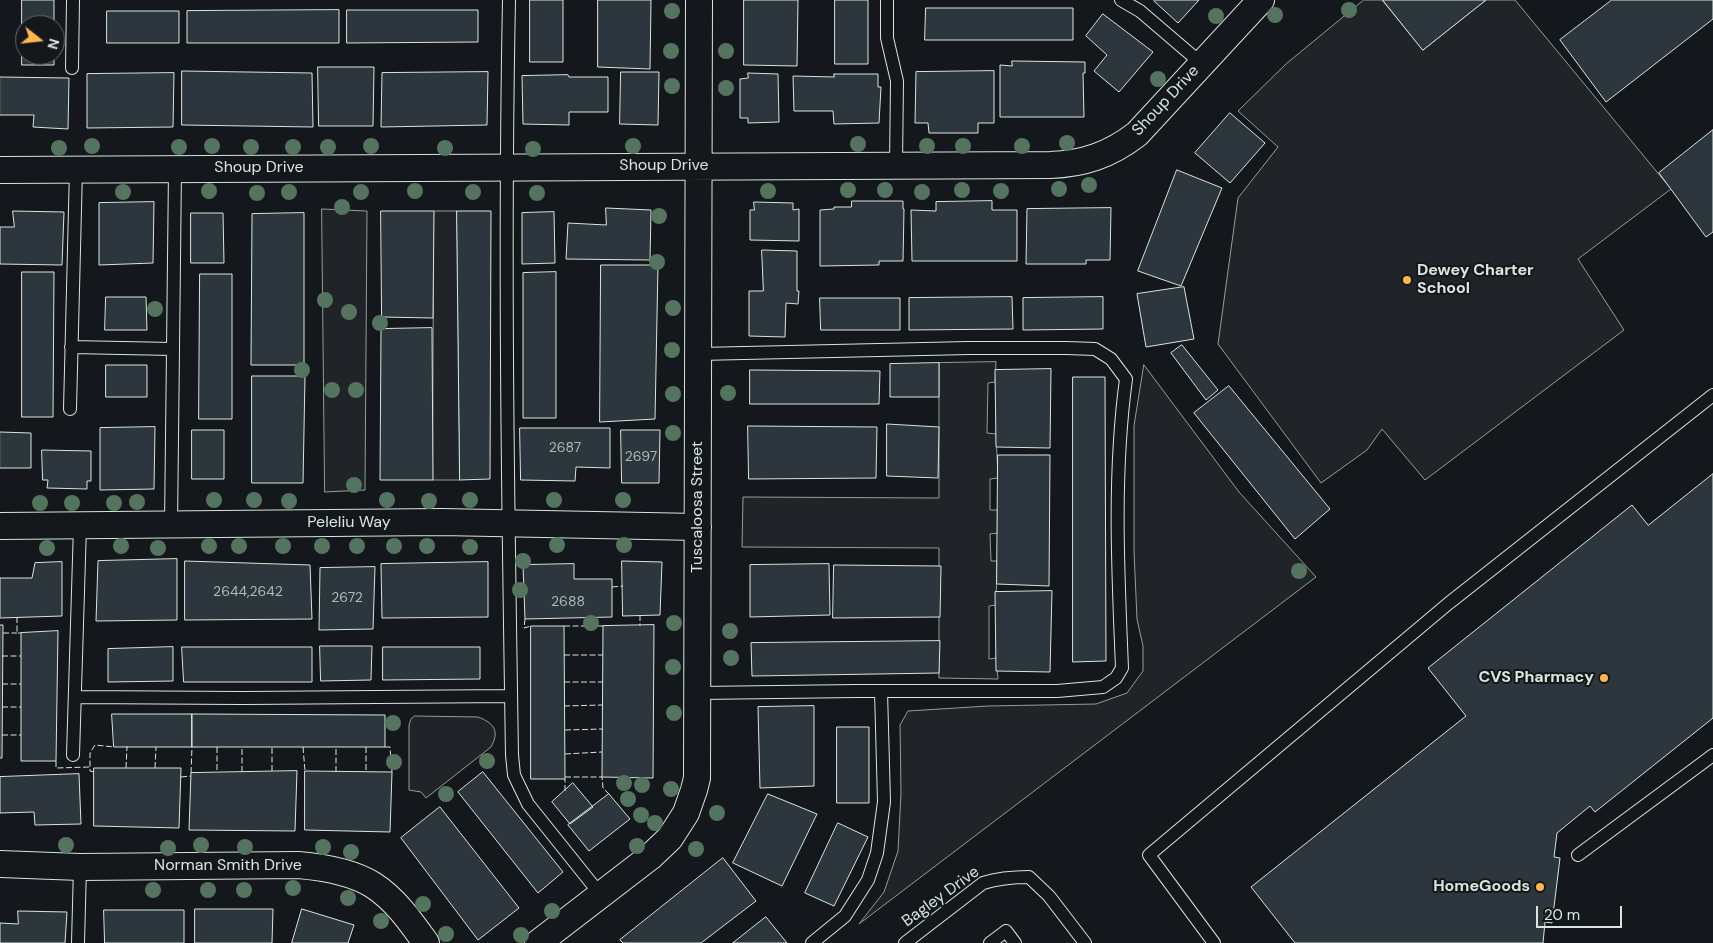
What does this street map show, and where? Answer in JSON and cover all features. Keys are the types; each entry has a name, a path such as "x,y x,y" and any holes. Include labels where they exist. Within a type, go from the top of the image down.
{"street":[{"name":"Tuscaloosa Street","path":"538,943 660,848 670,838 686,813 697,778 699,0"},
{"name":"Shoup Drive","path":"0,170 1057,165 1077,163 1103,156 1137,134 1261,0"},
{"name":"Peleliu Way","path":"0,526 441,522 698,527"},
{"name":"Norman Smith Drive","path":"0,864 80,867 315,866 353,876 372,884 392,901 426,943"}],"lane":[{"path":"72,68 73,0"},
{"path":"509,0 506,167 508,524 514,775 528,804 600,894"},
{"path":"887,0 887,38 897,81 896,165"},
{"path":"1121,0 1140,11 1202,64"},
{"path":"70,409 76,169"},
{"path":"171,525 175,169"},
{"path":"71,347 173,349"},
{"path":"698,354 969,348 1095,349 1111,359 1126,379 1120,424 1118,568 1122,668 1116,678 1103,687 1057,691 698,693"},
{"path":"1214,943 1149,855 1449,603 1713,396"},
{"path":"73,755 80,526"},
{"path":"812,943 845,916 868,880 877,853 884,802 881,691"},
{"path":"75,697 511,696"},
{"path":"1578,855 1713,755"},
{"path":"78,943 80,867"},
{"name":"Bagley Drive","path":"906,943 983,883 1013,877 1029,877 1049,896 1085,943"},
{"path":"990,943 1006,931 1015,943"}],"shaded area":[{"name":"Dewey Charter School","path":"1364,0 1382,0 1423,50 1486,0 1515,0 1671,189 1578,259 1624,330 1425,480 1382,429 1367,450 1321,483 1218,344 1238,198 1278,147 1238,111 1286,64"},
{"path":"322,209 367,211 365,490 325,492"},
{"path":"434,211 457,211 460,480 433,480"},
{"path":"996,362 995,382 988,383 987,433 996,434 998,478 990,479 990,510 998,510 998,533 990,534 991,561 997,561 996,605 989,606 989,659 996,658 998,679 939,678 939,548 742,547 743,497 939,498 939,363"},
{"path":"1144,365 1239,492 1316,577 859,924 884,892 898,851 901,793 900,725 908,711 988,706 1096,704 1127,693 1143,671 1143,646 1137,619 1134,551 1134,426"},
{"path":"415,716 478,717 488,722 494,728 494,741 491,747 426,798 421,792 409,790 409,725 411,719"}],"building":[{"path":"22,0 54,0 54,15 22,15"},
{"path":"530,0 563,0 563,62 530,62"},
{"path":"598,0 651,0 650,69 598,67"},
{"path":"744,0 798,0 797,66 744,65"},
{"path":"835,0 868,0 868,64 835,64"},
{"path":"1155,0 1199,0 1178,23"},
{"path":"1383,0 1486,0 1423,50"},
{"path":"1612,0 1713,0 1713,19 1606,102 1560,40"},
{"path":"926,8 1073,8 1073,40 925,40"},
{"path":"339,10 339,43 187,43 187,11"},
{"path":"347,10 478,10 478,42 347,43"},
{"path":"107,11 179,11 179,43 107,43"},
{"path":"1103,14 1153,52 1119,92 1094,71 1107,55 1086,36"},
{"path":"1012,61 1085,62 1085,73 1083,73 1084,117 1000,117 1000,65 1012,66"},
{"path":"318,67 374,67 373,126 319,126"},
{"path":"182,71 312,73 313,127 182,125"},
{"path":"994,71 994,123 978,123 978,133 929,133 928,123 915,123 916,72"},
{"path":"488,72 487,125 381,127 382,73"},
{"path":"621,72 659,72 658,125 620,124"},
{"path":"174,73 173,127 87,128 87,74"},
{"path":"748,73 778,74 779,122 748,123 748,118 740,118 740,79 748,78"},
{"path":"834,74 878,74 878,87 881,87 879,123 834,124 833,111 794,111 793,76 834,77"},
{"path":"568,75 569,77 608,77 608,112 569,112 569,125 523,124 522,76"},
{"path":"0,77 69,78 68,129 33,127 34,115 0,115"},
{"path":"1230,113 1265,143 1230,183 1195,153"},
{"path":"1713,130 1713,232 1706,237 1659,173"},
{"path":"1177,170 1222,188 1181,286 1138,271"},
{"path":"852,201 903,201 903,261 879,261 879,265 820,266 820,210 834,209 834,207 851,207"},
{"path":"992,201 992,210 1017,210 1017,261 912,261 911,210 936,211 936,202"},
{"path":"154,202 153,263 99,265 99,203"},
{"path":"754,202 793,203 793,210 799,209 799,241 750,240 750,210 754,210"},
{"path":"606,208 651,210 650,260 566,259 568,223 606,225"},
{"path":"1111,208 1110,260 1086,260 1086,264 1026,264 1027,209"},
{"path":"13,211 64,212 62,265 0,264 0,227 14,227"},
{"path":"381,211 434,211 433,318 382,317"},
{"path":"457,211 491,211 490,479 460,480"},
{"path":"554,212 555,263 522,264 522,213"},
{"path":"191,213 223,213 224,263 191,263"},
{"path":"304,213 304,365 251,365 252,214"},
{"path":"762,250 797,251 798,304 786,303 785,337 749,336 749,291 763,291"},
{"path":"601,265 658,265 655,419 600,422"},
{"path":"22,272 54,272 53,417 22,417"},
{"path":"556,272 556,418 523,418 523,273"},
{"path":"200,274 232,274 232,419 199,419"},
{"path":"1184,287 1194,339 1146,347 1137,294"},
{"path":"106,297 146,297 147,330 105,330"},
{"path":"1012,297 1013,329 909,330 909,298"},
{"path":"1103,297 1103,329 1023,330 1023,298"},
{"path":"820,298 900,298 900,330 821,330"},
{"path":"432,328 433,480 380,480 381,329"},
{"path":"1182,345 1218,390 1206,400 1171,353"},
{"path":"939,363 939,397 890,397 890,364"},
{"path":"106,365 147,365 147,397 106,397"},
{"path":"1051,369 1050,448 996,447 995,370"},
{"path":"750,370 880,371 879,404 750,404"},
{"path":"252,376 305,376 303,483 252,483"},
{"path":"1073,377 1105,377 1106,661 1073,662"},
{"path":"1229,386 1330,509 1295,539 1194,413"},
{"path":"887,424 939,427 938,478 887,476"},
{"path":"748,426 877,427 876,478 749,479"},
{"path":"155,427 154,489 100,490 100,428"},
{"path":"520,428 610,428 610,468 576,467 575,481 521,480"},
{"path":"192,430 224,430 224,479 192,479"},
{"path":"621,430 660,430 659,483 622,483"},
{"path":"0,432 31,433 31,468 0,468"},
{"path":"42,450 91,451 91,481 87,481 87,489 47,488 48,480 43,480"},
{"path":"998,455 1050,455 1049,586 997,584"},
{"path":"1713,474 1713,718 1595,812 1590,806 1557,833 1554,857 1560,858 1552,923 1545,922 1543,943 1295,943 1251,887 1466,716 1428,668 1632,505 1648,525"},
{"path":"177,559 177,620 96,621 98,561"},
{"path":"185,561 310,565 312,619 185,620"},
{"path":"622,561 662,562 660,615 623,616"},
{"path":"62,562 62,616 0,618 0,578 32,578 35,563"},
{"path":"488,562 488,617 382,618 381,564"},
{"path":"574,564 574,579 612,579 612,617 525,619 523,565"},
{"path":"829,564 830,615 750,617 750,565"},
{"path":"834,565 941,566 940,617 833,618"},
{"path":"375,567 373,629 319,630 320,568"},
{"path":"1052,591 1050,672 996,671 995,592"},
{"path":"0,625 3,625 2,758 0,758"},
{"path":"654,625 653,778 602,777 603,626"},
{"path":"531,626 564,626 565,779 531,779"},
{"path":"58,631 56,761 21,761 21,633"},
{"path":"940,641 939,673 752,676 751,643"},
{"path":"320,646 372,646 371,680 321,681"},
{"path":"173,647 173,681 108,682 108,649"},
{"path":"182,647 312,647 312,682 184,682"},
{"path":"383,647 480,647 480,679 383,680"},
{"path":"814,706 814,786 760,788 758,707"},
{"path":"112,714 192,714 192,747 114,747"},
{"path":"192,714 385,715 385,747 192,747"},
{"path":"837,727 869,727 869,803 837,803"},
{"path":"94,768 181,768 179,828 94,826"},
{"path":"297,771 295,831 189,830 191,773"},
{"path":"305,771 392,772 390,832 305,830"},
{"path":"483,772 563,872 538,893 458,792"},
{"path":"79,774 81,824 35,825 34,812 0,813 0,777"},
{"path":"573,783 593,807 570,824 552,802"},
{"path":"609,794 630,819 589,851 568,825"},
{"path":"768,794 817,814 782,886 733,863"},
{"path":"440,807 519,908 478,940 401,838"},
{"path":"838,823 868,837 834,906 805,893"},
{"path":"723,858 756,901 701,943 623,943 620,940"},
{"path":"195,909 273,909 272,943 195,943"},
{"path":"302,909 354,925 348,943 292,943"},
{"path":"104,910 184,910 184,943 105,943"},
{"path":"18,911 67,912 65,943 0,943 0,923 18,924"},
{"path":"766,917 787,943 733,943"}],"fence":[{"path":"612,587 623,586"},
{"path":"640,615 640,626"},
{"path":"17,617 17,633 21,633"},
{"path":"525,619 524,628 531,626"},
{"path":"564,626 603,626"},
{"path":"3,633 17,633"},
{"path":"564,655 603,655"},
{"path":"2,656 21,656"},
{"path":"564,682 603,682"},
{"path":"2,684 21,684"},
{"path":"564,706 602,705"},
{"path":"2,707 21,707"},
{"path":"565,730 603,729"},
{"path":"2,735 21,735"},
{"path":"94,772 90,771 90,753 95,745 114,747"},
{"path":"126,768 127,746"},
{"path":"155,768 156,747"},
{"path":"191,773 192,747"},
{"path":"217,747 217,772"},
{"path":"242,747 242,772"},
{"path":"272,747 272,771"},
{"path":"303,747 305,771"},
{"path":"336,747 336,772"},
{"path":"366,747 366,772"},
{"path":"385,747 390,747 392,772"},
{"path":"565,754 602,752"},
{"path":"56,761 56,768 90,767"},
{"path":"181,777 191,776"},
{"path":"565,777 602,777 603,788 609,794"},
{"path":"565,779 565,791"}],"place":[{"name":"Dewey Charter School","path":"1407,280"},
{"name":"CVS Pharmacy","path":"1604,678"},
{"name":"HomeGoods","path":"1540,887"}]}
